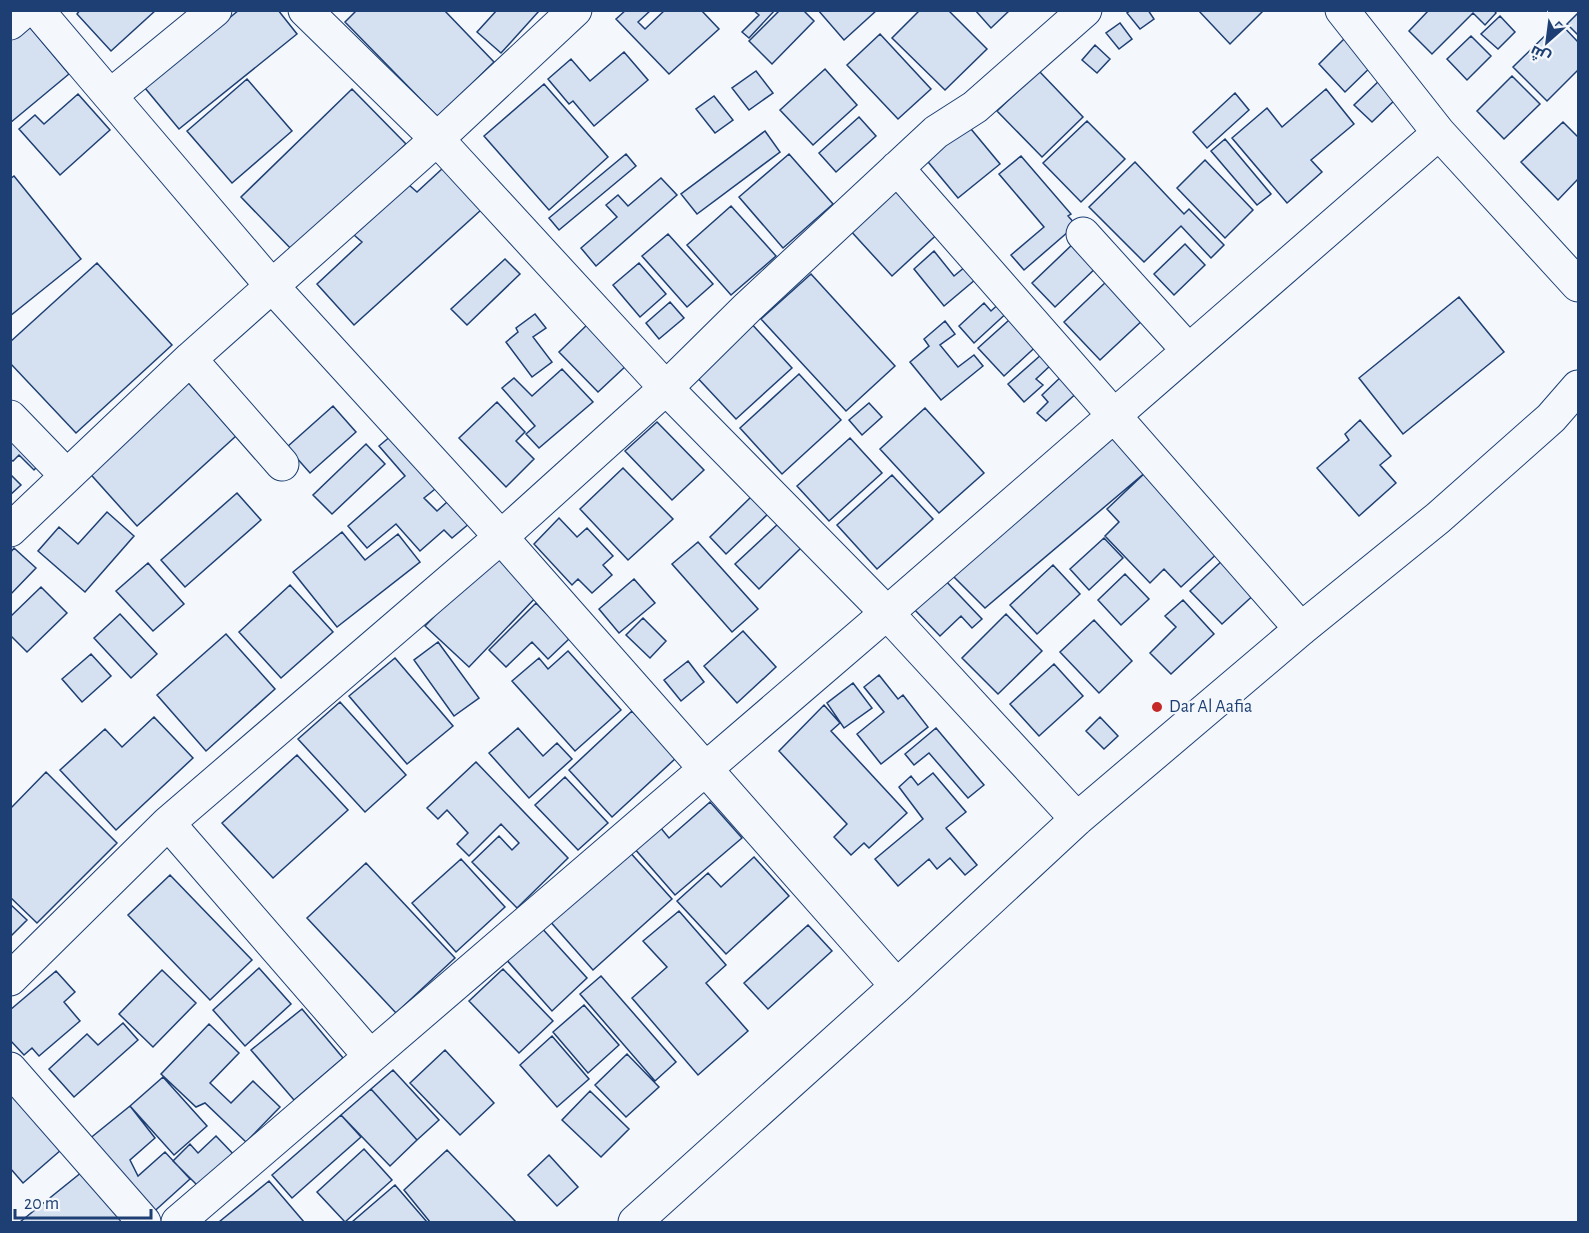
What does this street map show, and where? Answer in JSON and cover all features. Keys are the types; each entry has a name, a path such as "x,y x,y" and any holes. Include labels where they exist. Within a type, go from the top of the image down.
{"street":[{"path":"10,22 25,10"},
{"path":"37,10 271,285 501,537 897,986"},
{"path":"111,96 215,10"},
{"path":"305,10 437,139 666,388 887,613 1077,819"},
{"path":"11,529 190,359 437,139 575,10"},
{"path":"10,979 168,823 501,537 666,388 936,132 975,107 1085,10"},
{"path":"1342,10 1439,133 1578,285"},
{"path":"178,1222 887,613 1439,133"},
{"path":"897,168 1301,629"},
{"path":"1083,234 1188,350"},
{"path":"190,359 282,464"},
{"path":"635,1222 897,986 1077,819 1301,629 1438,518 1551,418 1578,387"},
{"path":"10,417 66,475"},
{"path":"168,823 370,1056"},
{"path":"10,1069 144,1222"}],"building":[{"path":"80,10 156,10 111,51 77,14"},
{"path":"239,10 278,10 297,34 179,129 145,88"},
{"path":"357,10 444,10 494,62 438,117 345,22"},
{"path":"497,10 539,11 501,53 477,32"},
{"path":"626,10 651,10 638,22 645,29 665,10 701,10 719,29 669,74 616,19"},
{"path":"753,10 775,10 749,38 742,32 759,15"},
{"path":"780,10 803,10 814,21 772,64 749,41"},
{"path":"818,10 877,10 844,40"},
{"path":"920,10 948,10 987,49 945,90 892,38"},
{"path":"975,10 1010,10 991,28"},
{"path":"1131,10 1148,10 1154,19 1140,29 1127,13"},
{"path":"1198,10 1264,10 1230,44"},
{"path":"1429,10 1494,10 1496,13 1485,25 1473,13 1432,54 1409,31"},
{"path":"1578,13 1578,35 1567,24"},
{"path":"1500,16 1515,32 1498,49 1481,34"},
{"path":"1559,22 1578,42 1578,70 1547,101 1513,67"},
{"path":"1120,23 1132,39 1119,49 1106,33"},
{"path":"27,24 69,74 10,123 10,38"},
{"path":"1352,31 1379,59 1345,92 1319,64"},
{"path":"880,34 931,89 898,119 847,65"},
{"path":"1471,36 1491,56 1467,80 1447,59"},
{"path":"1095,45 1110,59 1097,73 1082,60"},
{"path":"624,52 648,80 594,126 573,101 569,104 548,79 571,59 590,81"},
{"path":"825,69 857,105 813,145 780,110"},
{"path":"756,71 773,93 749,110 732,88"},
{"path":"1039,71 1083,117 1042,157 997,111"},
{"path":"1512,76 1540,104 1504,139 1477,111"},
{"path":"247,79 292,131 232,183 187,131"},
{"path":"1381,79 1399,96 1372,122 1354,105"},
{"path":"544,84 608,157 549,210 484,136"},
{"path":"352,89 406,144 294,252 241,197"},
{"path":"1326,89 1354,124 1311,160 1322,172 1287,203 1232,138 1267,108 1282,127"},
{"path":"1235,93 1249,110 1207,148 1193,132"},
{"path":"78,94 110,130 60,175 19,129 35,115 44,124"},
{"path":"714,96 733,120 715,133 696,109"},
{"path":"859,117 876,136 836,172 819,153"},
{"path":"1087,121 1125,159 1081,202 1043,163"},
{"path":"1563,122 1578,137 1578,179 1558,200 1521,162"},
{"path":"966,123 1000,164 958,198 924,157"},
{"path":"765,131 780,152 697,214 681,194"},
{"path":"1225,139 1271,194 1257,205 1211,151"},
{"path":"626,154 636,166 559,230 549,218"},
{"path":"789,154 833,204 783,248 739,197"},
{"path":"1021,156 1071,214 1068,216 1076,225 1024,270 1011,255 1044,227 999,174"},
{"path":"1205,160 1253,210 1225,238 1177,188"},
{"path":"1135,162 1184,214 1189,209 1224,245 1211,258 1181,226 1144,262 1089,207"},
{"path":"443,168 481,210 354,325 317,284 362,242 354,235 409,185 417,192"},
{"path":"14,176 81,259 10,316 10,179"},
{"path":"661,178 677,195 596,266 581,248 617,217 606,205 618,195 628,206"},
{"path":"901,180 945,227 892,276 848,228"},
{"path":"731,206 776,256 731,295 687,245"},
{"path":"668,234 713,284 687,307 642,256"},
{"path":"1077,240 1100,264 1055,307 1032,283"},
{"path":"1185,244 1205,265 1174,295 1154,274"},
{"path":"934,251 954,276 971,262 982,274 944,306 914,269"},
{"path":"505,259 520,274 467,325 451,309"},
{"path":"97,263 172,345 76,433 10,363 10,342"},
{"path":"639,263 666,294 640,317 613,285"},
{"path":"811,274 895,366 846,411 761,319"},
{"path":"1108,280 1145,318 1100,360 1064,322"},
{"path":"1459,297 1504,352 1403,434 1359,378"},
{"path":"1003,300 1011,309 974,343 959,326 984,303 991,311"},
{"path":"670,302 684,318 659,339 646,323"},
{"path":"1018,312 1043,340 1004,376 978,348"},
{"path":"535,314 546,328 533,337 552,362 532,377 506,342 518,332 516,328"},
{"path":"749,321 792,368 736,419 693,373"},
{"path":"945,321 955,334 940,345 958,367 974,355 983,366 941,400 910,362 929,346 924,339"},
{"path":"589,323 628,364 598,392 559,352"},
{"path":"1042,354 1051,365 1036,379 1043,385 1024,402 1008,384"},
{"path":"562,369 593,402 539,448 526,434 535,426 502,388 514,378 532,396"},
{"path":"1066,372 1081,389 1046,421 1037,413 1048,402 1042,395"},
{"path":"799,374 841,420 782,474 740,428"},
{"path":"185,379 236,436 137,526 85,468"},
{"path":"497,402 525,432 516,441 534,459 506,487 459,438"},
{"path":"869,403 882,417 862,435 849,420"},
{"path":"333,406 356,432 310,473 287,447"},
{"path":"925,408 984,473 939,513 880,449"},
{"path":"1360,420 1391,456 1380,465 1396,483 1359,516 1317,468 1349,440 1345,434"},
{"path":"657,422 704,470 672,500 625,451"},
{"path":"10,425 45,458 34,470 19,455 13,461 10,459"},
{"path":"398,430 445,481 424,498 437,511 456,494 476,518 452,538 444,530 420,551 396,524 367,548 348,526 405,476 379,446"},
{"path":"1111,430 1147,471 985,608 943,566"},
{"path":"850,438 882,473 829,521 797,486"},
{"path":"366,444 385,464 332,514 313,495"},
{"path":"623,468 673,519 628,560 580,509"},
{"path":"1147,471 1221,550 1181,587 1164,569 1150,583 1105,536 1119,522 1107,509"},
{"path":"10,474 21,485 10,495"},
{"path":"892,475 933,519 877,569 837,525"},
{"path":"237,493 261,520 185,587 161,560"},
{"path":"753,495 770,512 726,554 710,537"},
{"path":"107,512 134,536 85,592 38,551 59,527 78,544"},
{"path":"559,518 577,537 587,528 613,556 603,565 612,575 592,593 578,579 572,585 534,544"},
{"path":"779,523 802,547 759,589 735,564"},
{"path":"342,532 365,560 398,534 420,562 337,627 293,572"},
{"path":"1104,538 1123,558 1089,590 1070,569"},
{"path":"698,542 758,609 732,632 672,564"},
{"path":"14,548 36,568 10,595 10,553"},
{"path":"496,552 540,593 469,667 425,626"},
{"path":"1226,557 1258,591 1222,624 1190,591"},
{"path":"148,563 184,604 153,631 116,591"},
{"path":"1053,565 1080,594 1037,634 1010,605"},
{"path":"1125,574 1149,599 1121,625 1098,600"},
{"path":"942,577 982,619 972,628 961,616 940,636 911,606"},
{"path":"634,579 655,603 619,633 599,609"},
{"path":"290,585 333,632 281,678 239,632"},
{"path":"41,587 67,613 27,652 10,635 10,617"},
{"path":"1183,600 1214,634 1171,674 1150,653 1176,627 1165,616"},
{"path":"536,603 570,638 548,659 532,642 506,667 489,650"},
{"path":"120,614 157,654 131,678 94,638"},
{"path":"1006,614 1042,651 998,694 962,658"},
{"path":"643,618 666,641 650,658 626,635"},
{"path":"1094,620 1132,661 1099,693 1060,652"},
{"path":"743,631 776,667 737,703 704,666"},
{"path":"226,634 275,689 206,751 157,695"},
{"path":"438,642 479,698 454,716 414,660"},
{"path":"568,651 621,710 575,751 512,681 539,658 548,669"},
{"path":"91,654 111,676 82,702 62,679"},
{"path":"395,658 453,726 407,764 349,696"},
{"path":"688,661 704,682 681,701 664,680"},
{"path":"1054,664 1083,696 1039,736 1010,704"},
{"path":"879,675 898,699 903,695 928,727 881,764 857,734 884,712 864,687"},
{"path":"853,683 872,708 844,728 827,703"},
{"path":"340,702 406,775 365,812 298,739"},
{"path":"824,705 840,723 831,731 907,813 869,848 864,843 851,855 834,837 847,824 779,751"},
{"path":"632,711 676,758 612,817 569,770"},
{"path":"154,717 193,758 116,830 60,770 105,729 122,747"},
{"path":"1100,717 1118,736 1104,749 1086,731"},
{"path":"518,728 543,756 557,743 572,759 529,798 489,753"},
{"path":"936,728 984,785 968,798 929,753 914,765 905,754"},
{"path":"297,755 348,810 273,878 222,823"},
{"path":"476,762 568,858 517,908 472,862 499,836 512,850 519,843 501,824 469,856 457,844 468,833 447,810 438,819 427,808"},
{"path":"46,772 117,843 37,923 10,897 10,809"},
{"path":"933,773 966,812 946,828 977,865 965,875 950,858 937,869 929,859 898,886 875,859 923,819 899,787 911,776 918,785"},
{"path":"565,777 608,823 578,850 535,805"},
{"path":"710,802 742,838 675,895 634,848 660,827 669,838"},
{"path":"627,849 672,899 593,970 548,919"},
{"path":"754,857 789,896 726,954 677,901 708,873 721,887"},
{"path":"461,859 505,907 456,952 412,903"},
{"path":"366,863 455,958 396,1013 307,918"},
{"path":"170,875 252,960 210,1000 128,915"},
{"path":"10,904 27,920 10,937"},
{"path":"679,911 726,965 706,983 748,1031 698,1075 632,998 667,967 643,941"},
{"path":"539,925 587,978 552,1011 504,957"},
{"path":"808,925 832,951 768,1009 744,983"},
{"path":"259,968 291,1004 245,1046 213,1010"},
{"path":"503,969 553,1021 519,1053 469,1001"},
{"path":"162,970 196,1003 153,1047 119,1014"},
{"path":"56,971 75,992 64,1002 80,1021 39,1056 32,1048 24,1055 10,1040 10,1010"},
{"path":"601,976 676,1062 655,1081 580,994"},
{"path":"584,1005 619,1045 588,1073 553,1032"},
{"path":"302,1009 343,1058 294,1100 251,1050"},
{"path":"123,1023 138,1040 74,1097 49,1069 87,1034 98,1045"},
{"path":"209,1024 239,1053 210,1083 231,1103 253,1081 280,1107 246,1142 205,1103 196,1107 161,1074"},
{"path":"552,1036 589,1079 557,1107 520,1065"},
{"path":"445,1050 494,1103 460,1135 410,1083"},
{"path":"627,1054 659,1087 626,1117 595,1085"},
{"path":"393,1070 439,1120 417,1140 371,1089"},
{"path":"10,1076 69,1143 23,1183 10,1168"},
{"path":"163,1077 207,1126 174,1155 130,1106"},
{"path":"371,1089 417,1140 390,1166 341,1115"},
{"path":"590,1091 629,1129 601,1157 562,1120"},
{"path":"130,1106 155,1138 130,1160 138,1176 165,1152 190,1179 148,1217 83,1144"},
{"path":"341,1115 361,1137 292,1198 272,1175"},
{"path":"216,1136 238,1159 204,1192 173,1161 190,1144 198,1153"},
{"path":"364,1149 392,1180 345,1222 317,1192"},
{"path":"447,1150 516,1222 430,1222 404,1190"},
{"path":"549,1155 578,1187 557,1206 528,1175"},
{"path":"82,1172 124,1222 20,1222"},
{"path":"269,1181 304,1222 219,1222"},
{"path":"395,1185 427,1222 352,1222"}],"place":[{"name":"Dar Al Aafia","path":"1157,707"}]}
